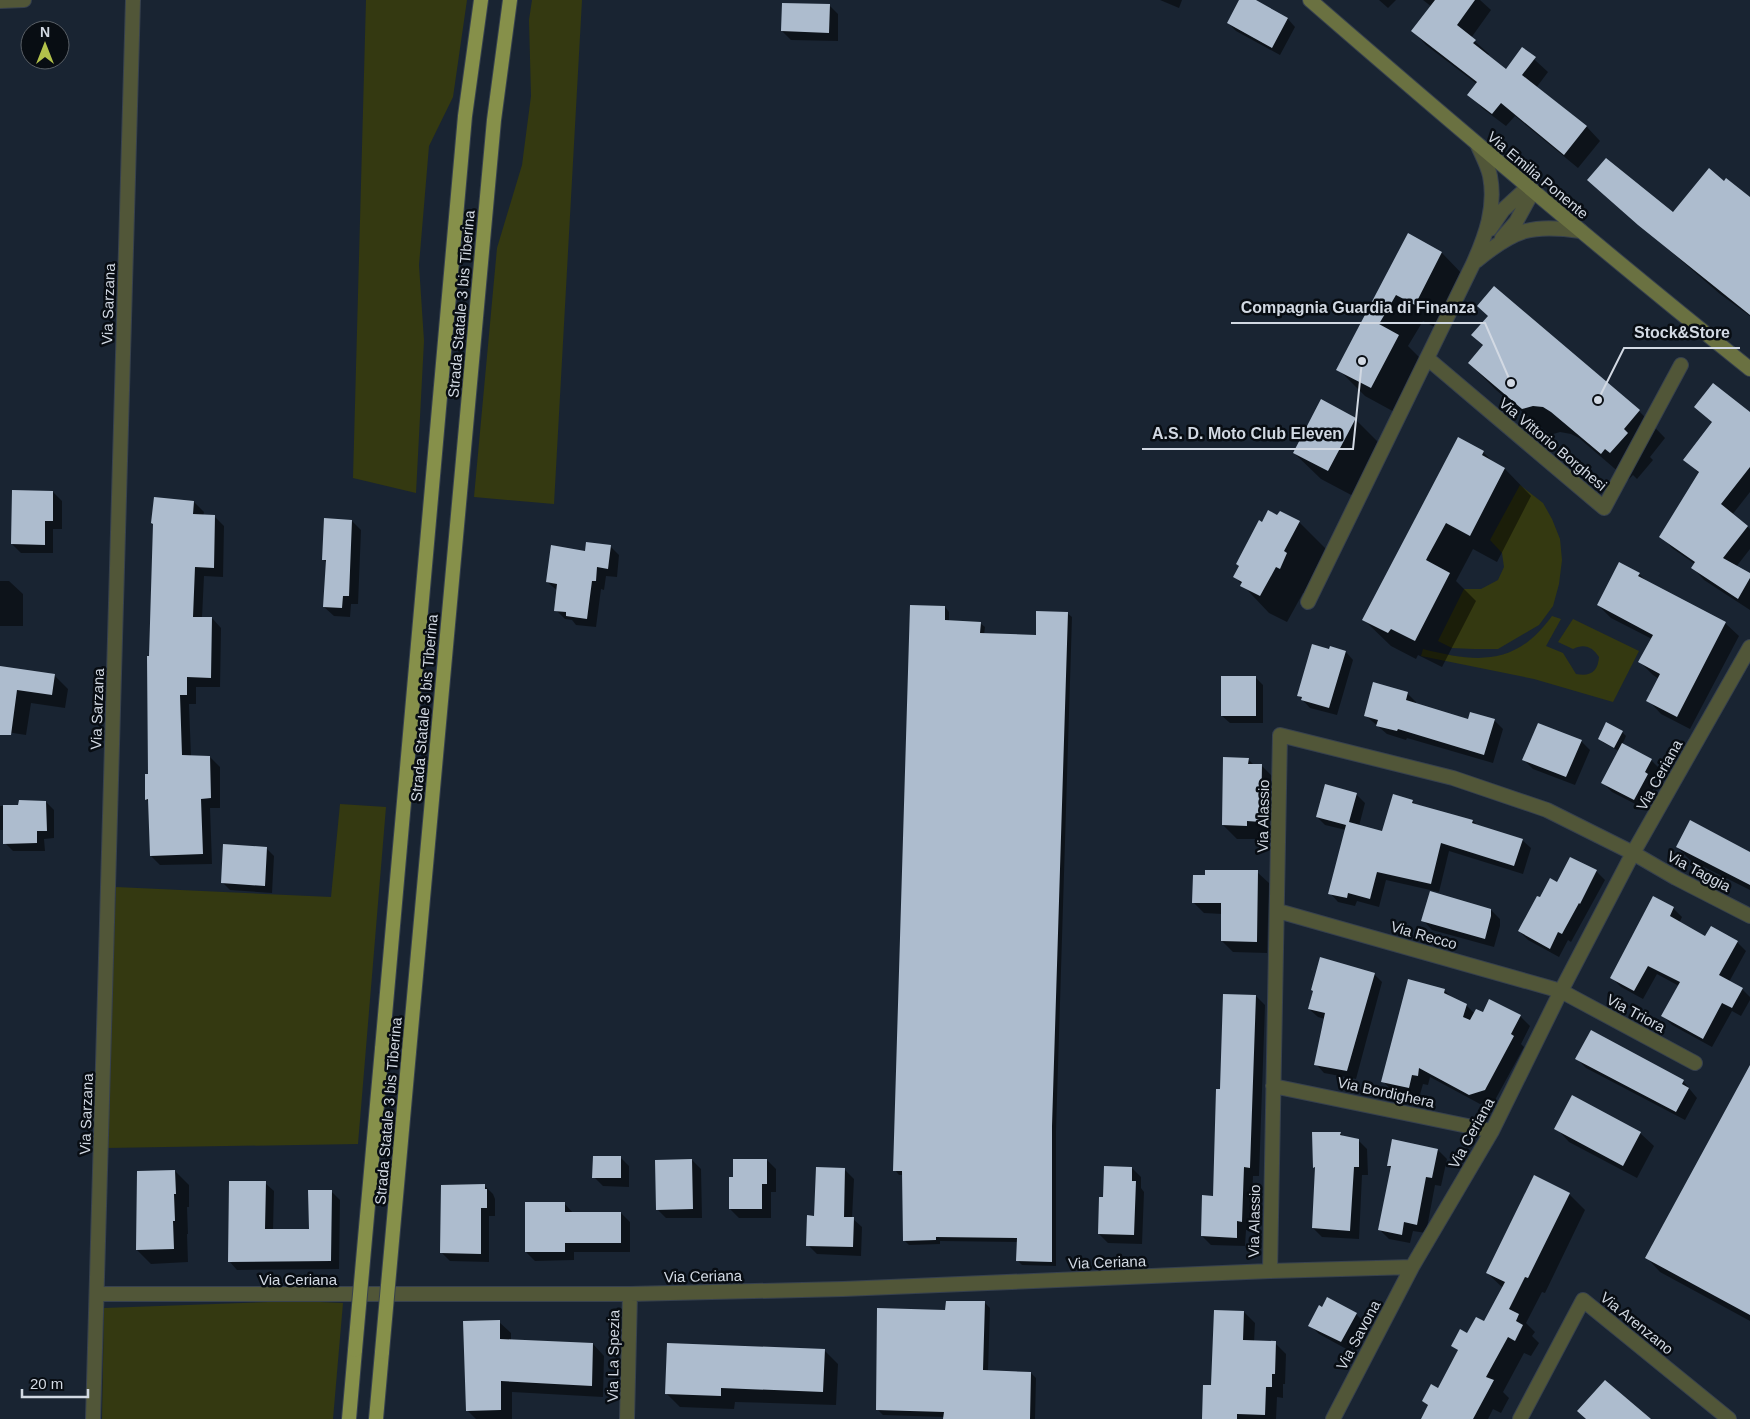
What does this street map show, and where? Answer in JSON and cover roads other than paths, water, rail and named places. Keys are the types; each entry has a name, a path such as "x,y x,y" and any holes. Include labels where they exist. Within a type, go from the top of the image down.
{"highway":[{"name":"Strada Statale 3 bis Tiberina","path":"349,1419 465,116 481,0"},
{"name":"Strada Statale 3 bis Tiberina","path":"376,1419 494,120 510,0"}],"main road":[{"name":"Via Emilia Ponente","path":"1310,0 1478,146 1750,369"}],"street":[{"path":"0,1 24,0"},
{"name":"Via Sarzana","path":"93,1419 133,0"},
{"path":"1478,146 1490,174 1493,195 1486,235"},
{"path":"1308,602 1486,235 1503,210 1530,189"},
{"path":"1473,264 1498,243 1516,222 1530,189"},
{"path":"1498,243 1519,233 1537,228 1581,231"},
{"name":"Via Vittorio Borghesi","path":"1427,358 1604,508 1681,366"},
{"name":"Via Ceriana","path":"97,1294 630,1294 843,1290 1270,1271 1412,1267 1492,1131 1561,991 1633,853 1750,646"},
{"name":"Via Alassio","path":"1270,1271 1280,735 1453,778 1547,810 1633,853"},
{"name":"Via Taggia","path":"1633,853 1676,878 1750,916"},
{"name":"Via Recco","path":"1278,911 1561,991"},
{"name":"Via Triora","path":"1561,991 1694,1063"},
{"name":"Via Bordighera","path":"1273,1086 1492,1131"},
{"name":"Via Savona","path":"1333,1419 1412,1267"},
{"name":"Via La Spezia","path":"627,1419 630,1294"},
{"name":"Via Arenzano","path":"1520,1419 1583,1300 1729,1419"}],"place":[{"name":"A.S. D. Moto Club Eleven","path":"1362,361"},
{"name":"Compagnia Guardia di Finanza","path":"1511,383"},
{"name":"Stock&Store","path":"1598,400"}]}
